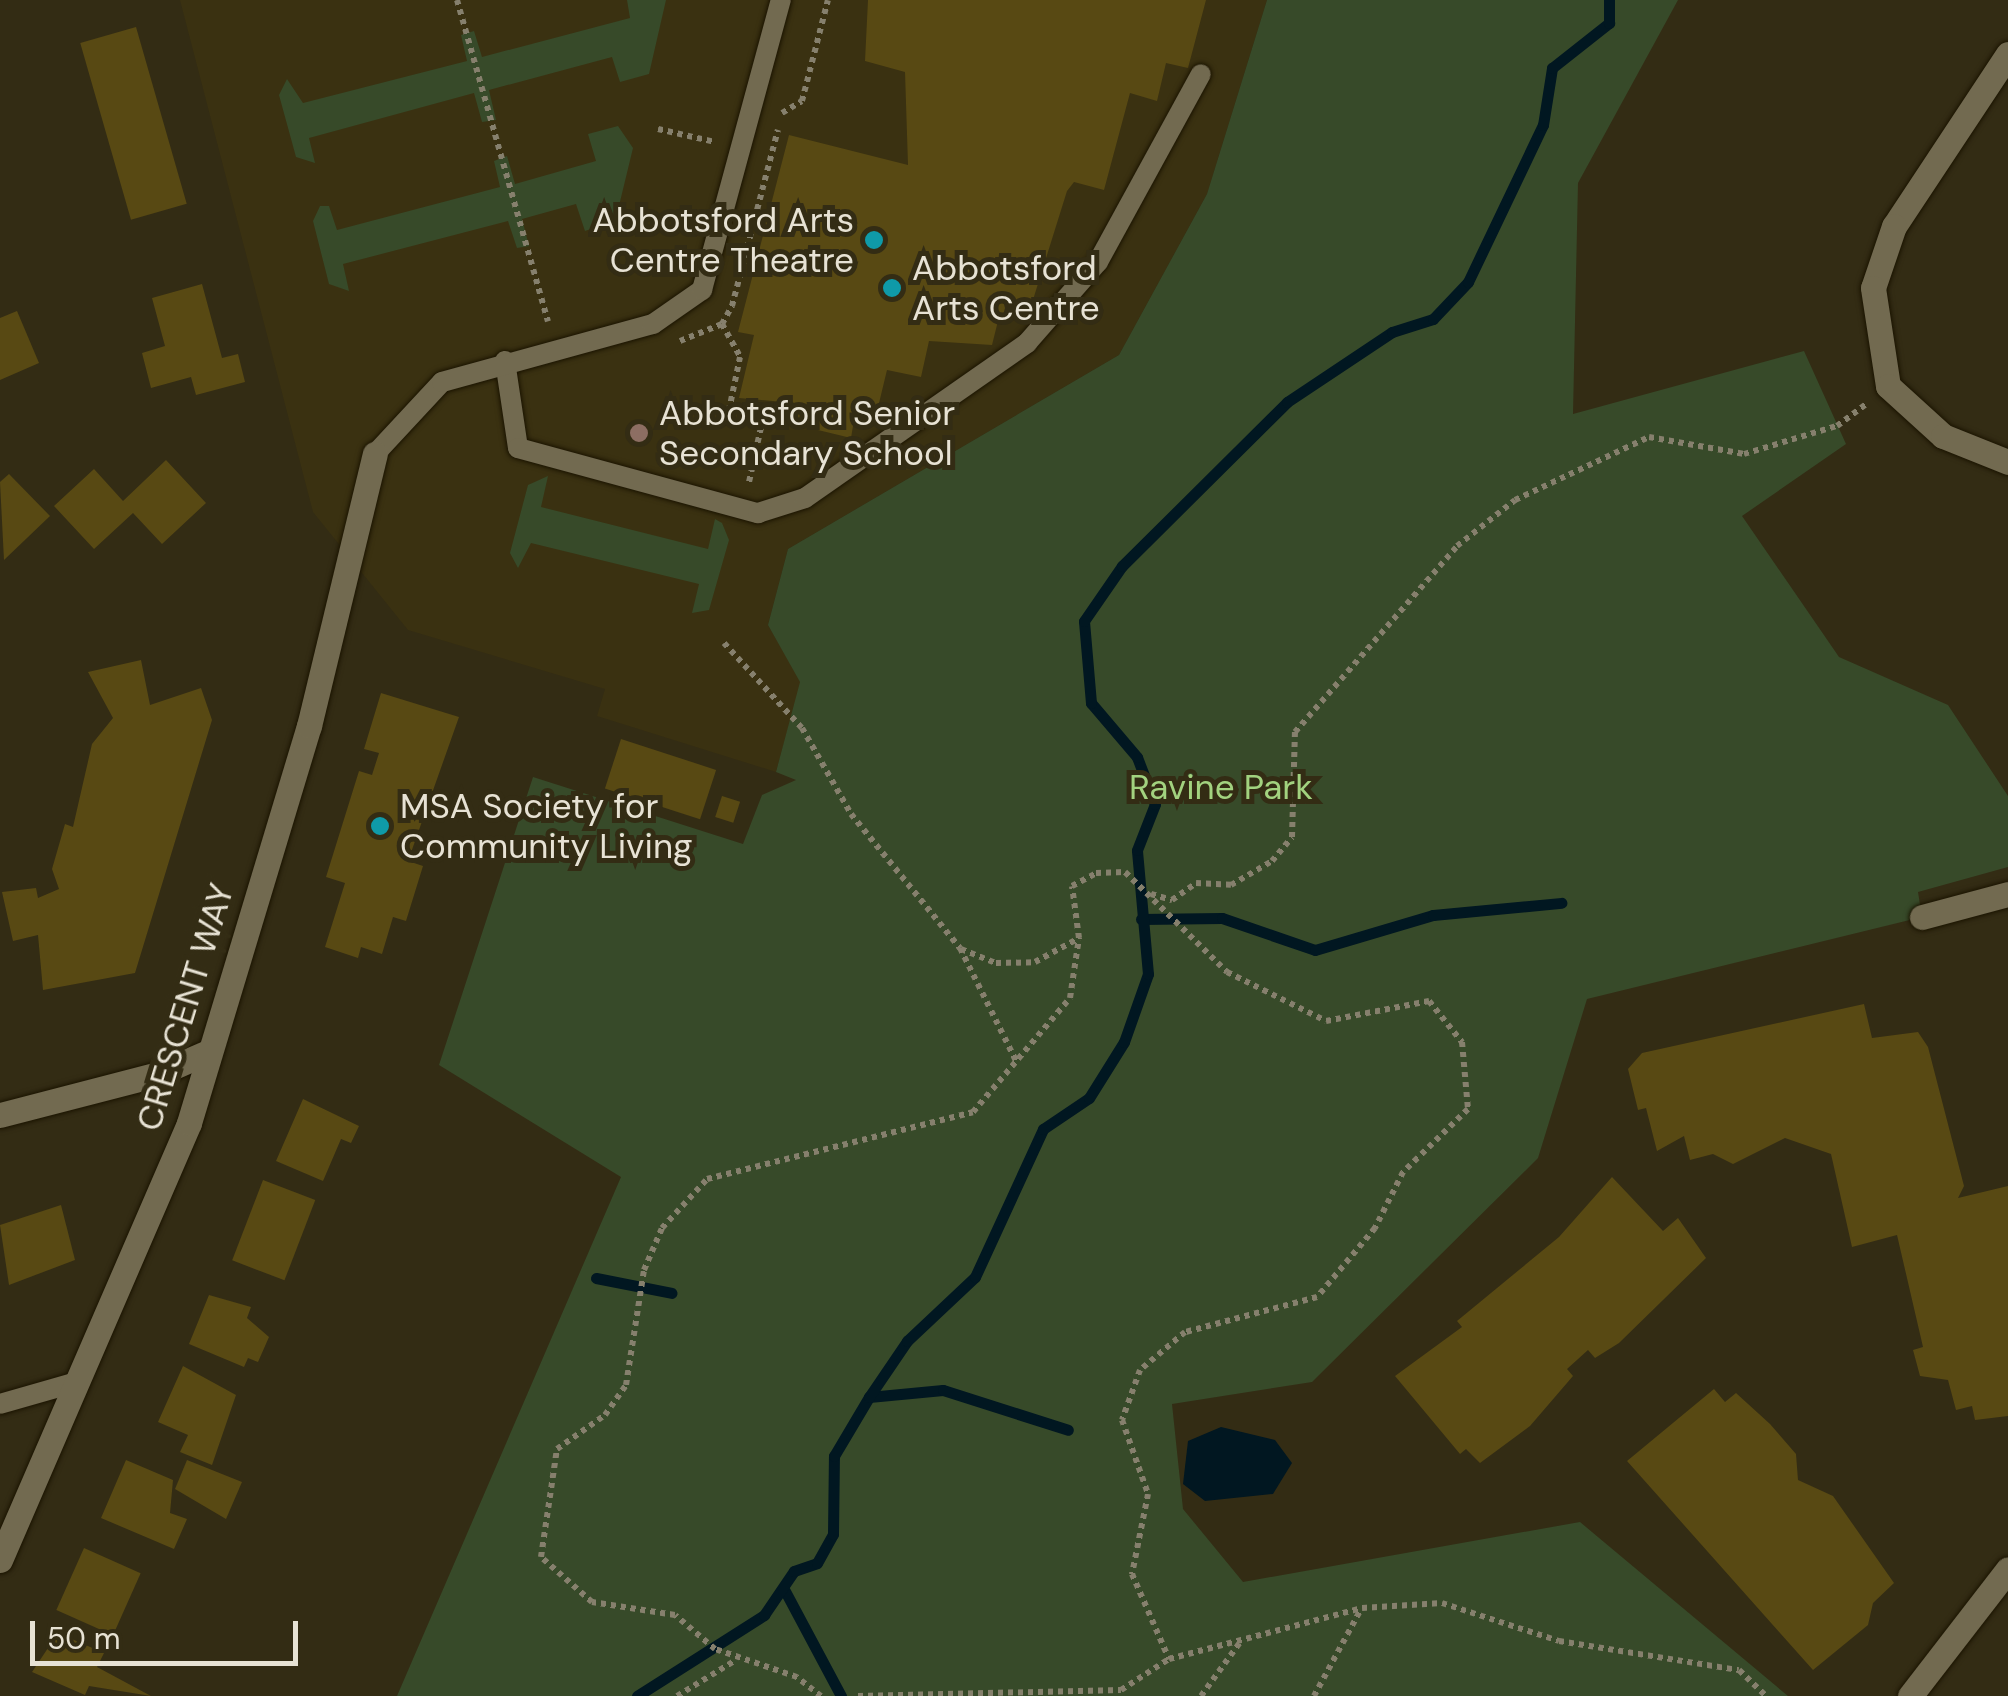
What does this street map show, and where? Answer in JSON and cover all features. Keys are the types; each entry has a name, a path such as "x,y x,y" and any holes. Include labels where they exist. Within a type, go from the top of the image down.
{"street":[{"path":"2008,54 1894,226 1873,288 1888,386 1943,436 2008,462"},
{"name":"CRESCENT WAY","path":"0,1560 189,1123 309,726 375,454"},
{"path":"1922,917 2008,894"},
{"path":"0,1115 155,1076 208,1052"},
{"path":"1910,1696 2008,1569"}],"lane":[{"path":"375,454 442,382 505,361 653,324 702,290 781,0"},
{"path":"505,361 518,448 744,509 805,498 1027,344 1098,262 1201,74"},
{"path":"0,1404 80,1381"}],"path":[{"path":"458,0 543,322 570,315 578,343"},
{"path":"722,324 740,357 729,410 763,418 744,509"},
{"path":"1146,892 1185,896 1196,884 1231,884 1292,838 1295,732 1457,546 1515,500 1649,437 1744,454 1819,432 1888,386"},
{"path":"724,643 802,728 851,814 960,948 1016,1062"},
{"path":"821,1696 797,1677 737,1659 675,1615 592,1602 541,1557 557,1449 605,1415 626,1385 644,1270 662,1228 707,1180 973,1112 1070,998 1079,938 1072,886 1125,872 1192,942 1227,972 1326,1022 1429,1001 1462,1042 1468,1110 1403,1172 1375,1228 1317,1297 1185,1332 1140,1370 1122,1420 1148,1494 1132,1574 1169,1660"},
{"path":"960,948 996,964 1035,962 1079,938"},
{"path":"858,1696 1121,1690 1169,1660 1242,1640 1362,1608 1442,1603 1559,1641 1740,1670 1766,1696"},
{"path":"1314,1696 1362,1608"},
{"path":"1201,1696 1242,1640"},
{"path":"677,1696 737,1659"}],"shaded area":[{"name":"Abbotsford Senior Secondary School","path":"180,0 1267,0 1207,194 1119,355 788,549 768,625 801,682 776,772 597,716 605,689 408,630 313,512"}],"green space":[{"path":"627,0 666,0 649,74 620,82 612,57 489,90 496,120 482,122 474,93 309,138 315,163 296,157 279,95 287,79 303,103 467,61 461,35 474,31 482,57 630,18"},
{"name":"Ravine Park","path":"1267,0 1678,0 1578,183 1573,414 1804,351 1846,444 1742,516 1839,657 1948,705 2008,796 2008,867 1918,892 1922,917 1587,999 1538,1158 1312,1382 1172,1404 1183,1509 1243,1582 1580,1522 1788,1696 397,1696 621,1177 439,1065 533,777 743,844 762,795 796,780 776,772 800,682 768,625 788,549 1119,355 1207,194"},
{"path":"618,126 633,148 618,210 605,224 585,231 576,204 522,219 529,246 517,248 508,221 343,264 349,291 329,284 313,221 320,206 329,206 337,230 500,187 494,161 507,156 515,184 596,161 588,134"},
{"path":"548,476 541,507 708,549 715,519 722,523 729,540 709,610 692,613 699,584 531,543 518,568 510,553 528,485"}],"water":[{"path":"1221,1427 1275,1440 1292,1463 1273,1494 1205,1501 1183,1484 1188,1441"}],"building":[{"path":"868,0 1206,0 1188,68 1166,63 1157,101 1130,93 1104,190 1074,182 1067,191 1027,319 1000,313 992,345 929,341 921,377 887,370 874,424 854,420 851,438 789,423 794,403 739,398 754,335 738,332 789,135 908,165 905,72 865,61"},
{"path":"136,27 187,204 131,220 80,43"},
{"path":"202,284 222,358 238,354 245,382 196,395 191,377 151,388 142,353 165,346 152,298"},
{"path":"17,311 39,363 0,380 0,318"},
{"path":"166,460 206,503 162,544 133,513 94,549 54,506 94,469 123,501"},
{"path":"9,474 50,516 4,560 0,482"},
{"path":"141,660 150,705 201,688 212,720 135,973 43,990 38,935 13,941 2,892 36,888 38,898 59,889 52,869 65,824 73,827 92,744 113,718 88,672"},
{"name":"MSA Society for Community Living","path":"381,693 459,717 408,861 423,866 406,921 393,917 382,954 361,947 358,958 325,947 345,883 326,877 359,771 372,775 379,753 364,749"},
{"path":"621,739 716,770 700,819 605,788"},
{"path":"722,796 740,802 733,823 715,817"},
{"path":"1864,1004 1872,1038 1918,1032 1928,1047 1964,1186 1958,1198 2008,1186 2008,1416 1975,1420 1972,1406 1956,1410 1948,1380 1920,1376 1913,1350 1923,1347 1897,1235 1852,1247 1831,1154 1785,1138 1733,1164 1713,1154 1690,1160 1684,1136 1657,1151 1646,1108 1638,1110 1628,1069 1642,1053"},
{"path":"303,1099 359,1126 351,1143 341,1139 323,1181 276,1161"},
{"path":"1612,1177 1663,1231 1678,1218 1706,1258 1619,1343 1595,1358 1588,1350 1567,1369 1573,1376 1530,1426 1480,1463 1466,1449 1460,1454 1395,1376 1462,1327 1457,1321 1559,1237"},
{"path":"263,1180 315,1200 284,1280 232,1260"},
{"path":"61,1205 75,1260 9,1285 0,1225"},
{"path":"209,1295 251,1307 247,1318 269,1337 258,1362 248,1358 244,1367 189,1344"},
{"path":"183,1366 236,1395 212,1465 180,1452 188,1435 158,1422"},
{"path":"1714,1389 1725,1402 1736,1393 1770,1424 1796,1454 1798,1480 1833,1496 1894,1583 1873,1603 1868,1625 1813,1670 1627,1461"},
{"path":"126,1460 173,1480 170,1513 187,1519 174,1549 101,1518"},
{"path":"187,1460 242,1482 226,1519 175,1489"},
{"path":"84,1548 141,1573 113,1635 56,1610"},
{"path":"58,1633 104,1653 97,1667 151,1696 89,1686 85,1695 32,1672"}],"waterway":[{"path":"637,1696 764,1615 794,1571 817,1563 833,1534 834,1456 907,1341 975,1277 1043,1129 1089,1098 1124,1042 1148,974 1137,850 1155,804 1137,757 1091,703 1084,621 1122,566 1287,402 1392,332 1433,319 1468,282 1543,125 1552,68 1609,23 1609,0"},
{"path":"1141,919 1222,918 1315,950 1433,915 1561,903"},
{"path":"596,1278 672,1293"},
{"path":"869,1397 943,1390 1068,1430"},
{"path":"785,1591 841,1696"}],"place":[{"name":"Abbotsford Arts Centre Theatre","path":"874,240"},
{"name":"Abbotsford Arts Centre","path":"892,288"},
{"name":"Abbotsford Senior Secondary School","path":"639,433"},
{"name":"MSA Society for Community Living","path":"380,826"}]}
